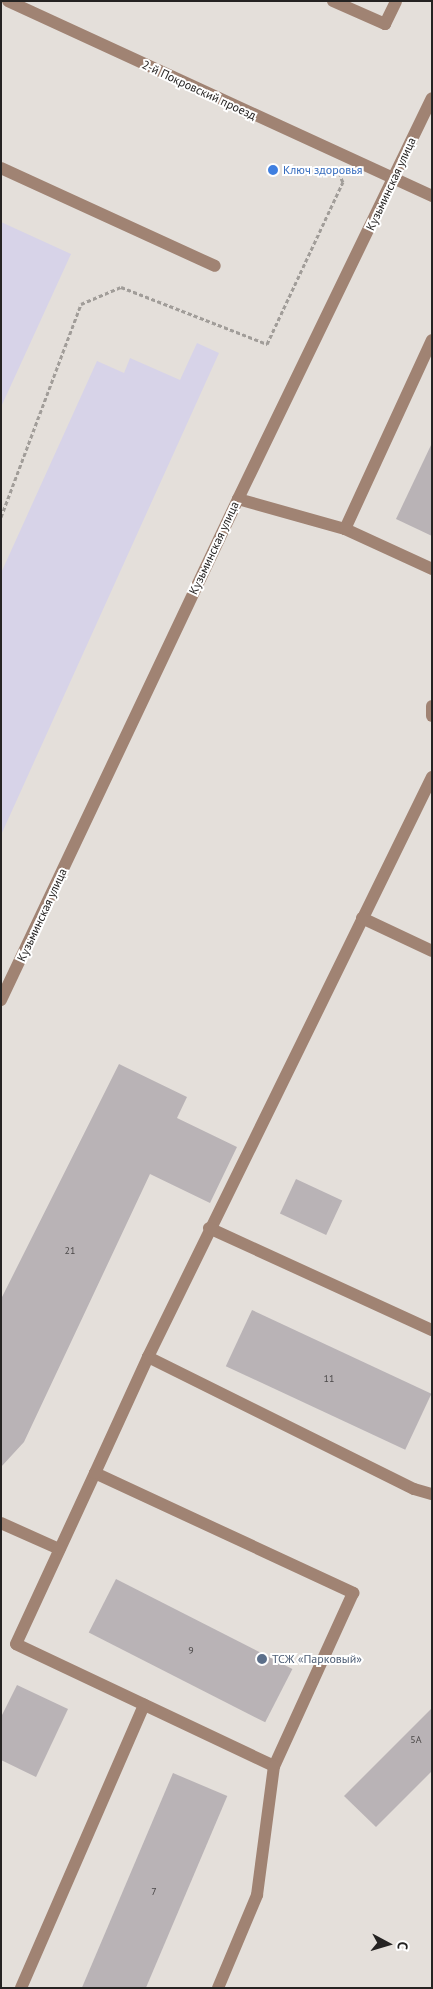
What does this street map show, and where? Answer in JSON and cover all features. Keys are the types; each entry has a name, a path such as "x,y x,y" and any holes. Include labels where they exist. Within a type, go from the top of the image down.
{"street":[{"name":"2-й Покровский проезд","path":"8,1 432,196"},
{"path":"333,1 385,24 396,1"},
{"name":"Кузьминская улица","path":"1,1000 391,178 432,98"},
{"path":"1,168 215,266"},
{"path":"345,529 432,340"},
{"path":"238,499 345,529 432,569"},
{"path":"432,706 432,716"},
{"path":"274,1766 16,1644 209,1228 432,777"},
{"path":"362,918 432,951"},
{"path":"209,1228 432,1330"},
{"path":"148,1357 414,1489 432,1494"},
{"path":"95,1473 353,1593 274,1766 257,1895 218,1988"},
{"path":"1,1523 59,1549"},
{"path":"20,1988 144,1705"}],"path":[{"path":"1,516 81,304 121,287 267,344 343,182 333,170"}],"shaded area":[{"path":"1,222 71,254 1,407"},
{"path":"197,343 219,353 1,835 1,573 97,361 124,373 130,358 180,380"}],"building":[{"path":"432,443 432,536 396,519"},
{"path":"119,1064 187,1097 177,1118 237,1147 210,1203 150,1174 24,1442 1,1467 1,1299"},
{"path":"296,1179 342,1201 326,1235 280,1213"},
{"path":"252,1310 431,1394 405,1450 226,1366"},
{"path":"116,1579 292,1669 265,1722 89,1632"},
{"path":"17,1685 68,1709 36,1777 1,1760 1,1717"},
{"path":"432,1708 432,1771 376,1827 344,1796"},
{"path":"173,1773 227,1796 146,1988 82,1988"}],"place":[{"name":"Ключ здоровья","path":"273,170"},
{"name":"ТСЖ «Парковый»","path":"262,1659"}]}
